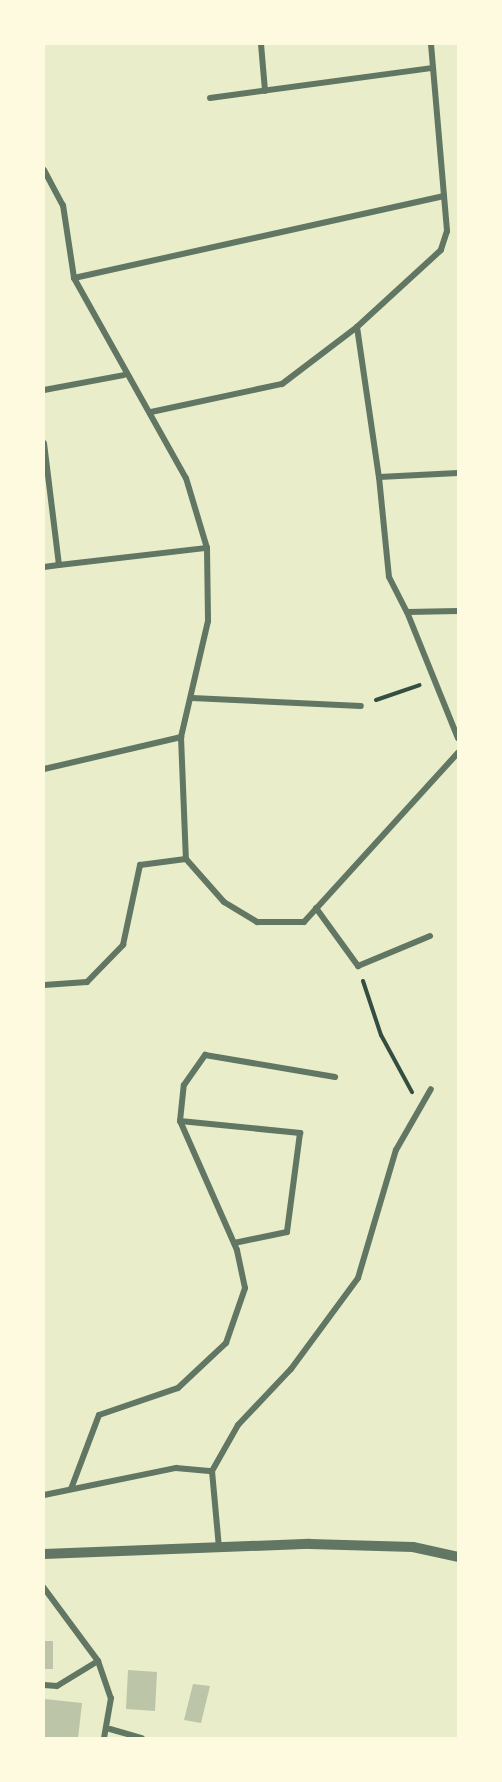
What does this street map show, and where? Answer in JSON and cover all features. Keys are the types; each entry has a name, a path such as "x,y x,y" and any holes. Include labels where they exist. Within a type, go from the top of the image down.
{"street":[{"path":"261,44 265,91"},
{"path":"151,412 282,384 357,327 441,250 447,231 431,44"},
{"path":"210,98 433,68"},
{"path":"44,170 63,205 74,278 123,375 151,412 186,478 207,548 208,621 192,698 181,737 186,859 224,902 257,922 304,922 459,753"},
{"path":"74,278 444,196"},
{"path":"357,327 379,477 389,577 407,612 459,738"},
{"path":"44,390 123,375"},
{"path":"44,443 60,565"},
{"path":"379,477 459,473"},
{"path":"44,567 207,548"},
{"path":"407,612 459,611"},
{"path":"192,698 361,706"},
{"path":"44,769 181,737"},
{"path":"44,985 87,982 123,945 140,865 186,859"},
{"path":"316,908 358,966 430,936"},
{"path":"71,1489 99,1415 178,1388 226,1343 245,1288 234,1243 180,1121 184,1084 206,1055 335,1077"},
{"path":"219,1548 212,1471 238,1425 291,1369 358,1278 396,1150 419,1105 431,1089"},
{"path":"180,1121 300,1133 287,1232 234,1243"},
{"path":"44,1495 176,1468 212,1471"},
{"path":"44,1554 219,1548 412,1547 459,1557"},
{"path":"44,1588 98,1661 111,1698 110,1729 104,1738"},
{"path":"44,1685 57,1686 98,1661"},
{"path":"110,1729 142,1738"}],"path":[{"path":"361,706 435,680"},
{"path":"358,966 381,1035 419,1105"}],"building":[{"path":"44,1641 53,1641 53,1669 44,1669"},
{"path":"128,1670 157,1672 155,1711 126,1709"},
{"path":"193,1684 210,1686 201,1723 184,1720"},
{"path":"44,1699 82,1703 78,1738 44,1738"}]}
